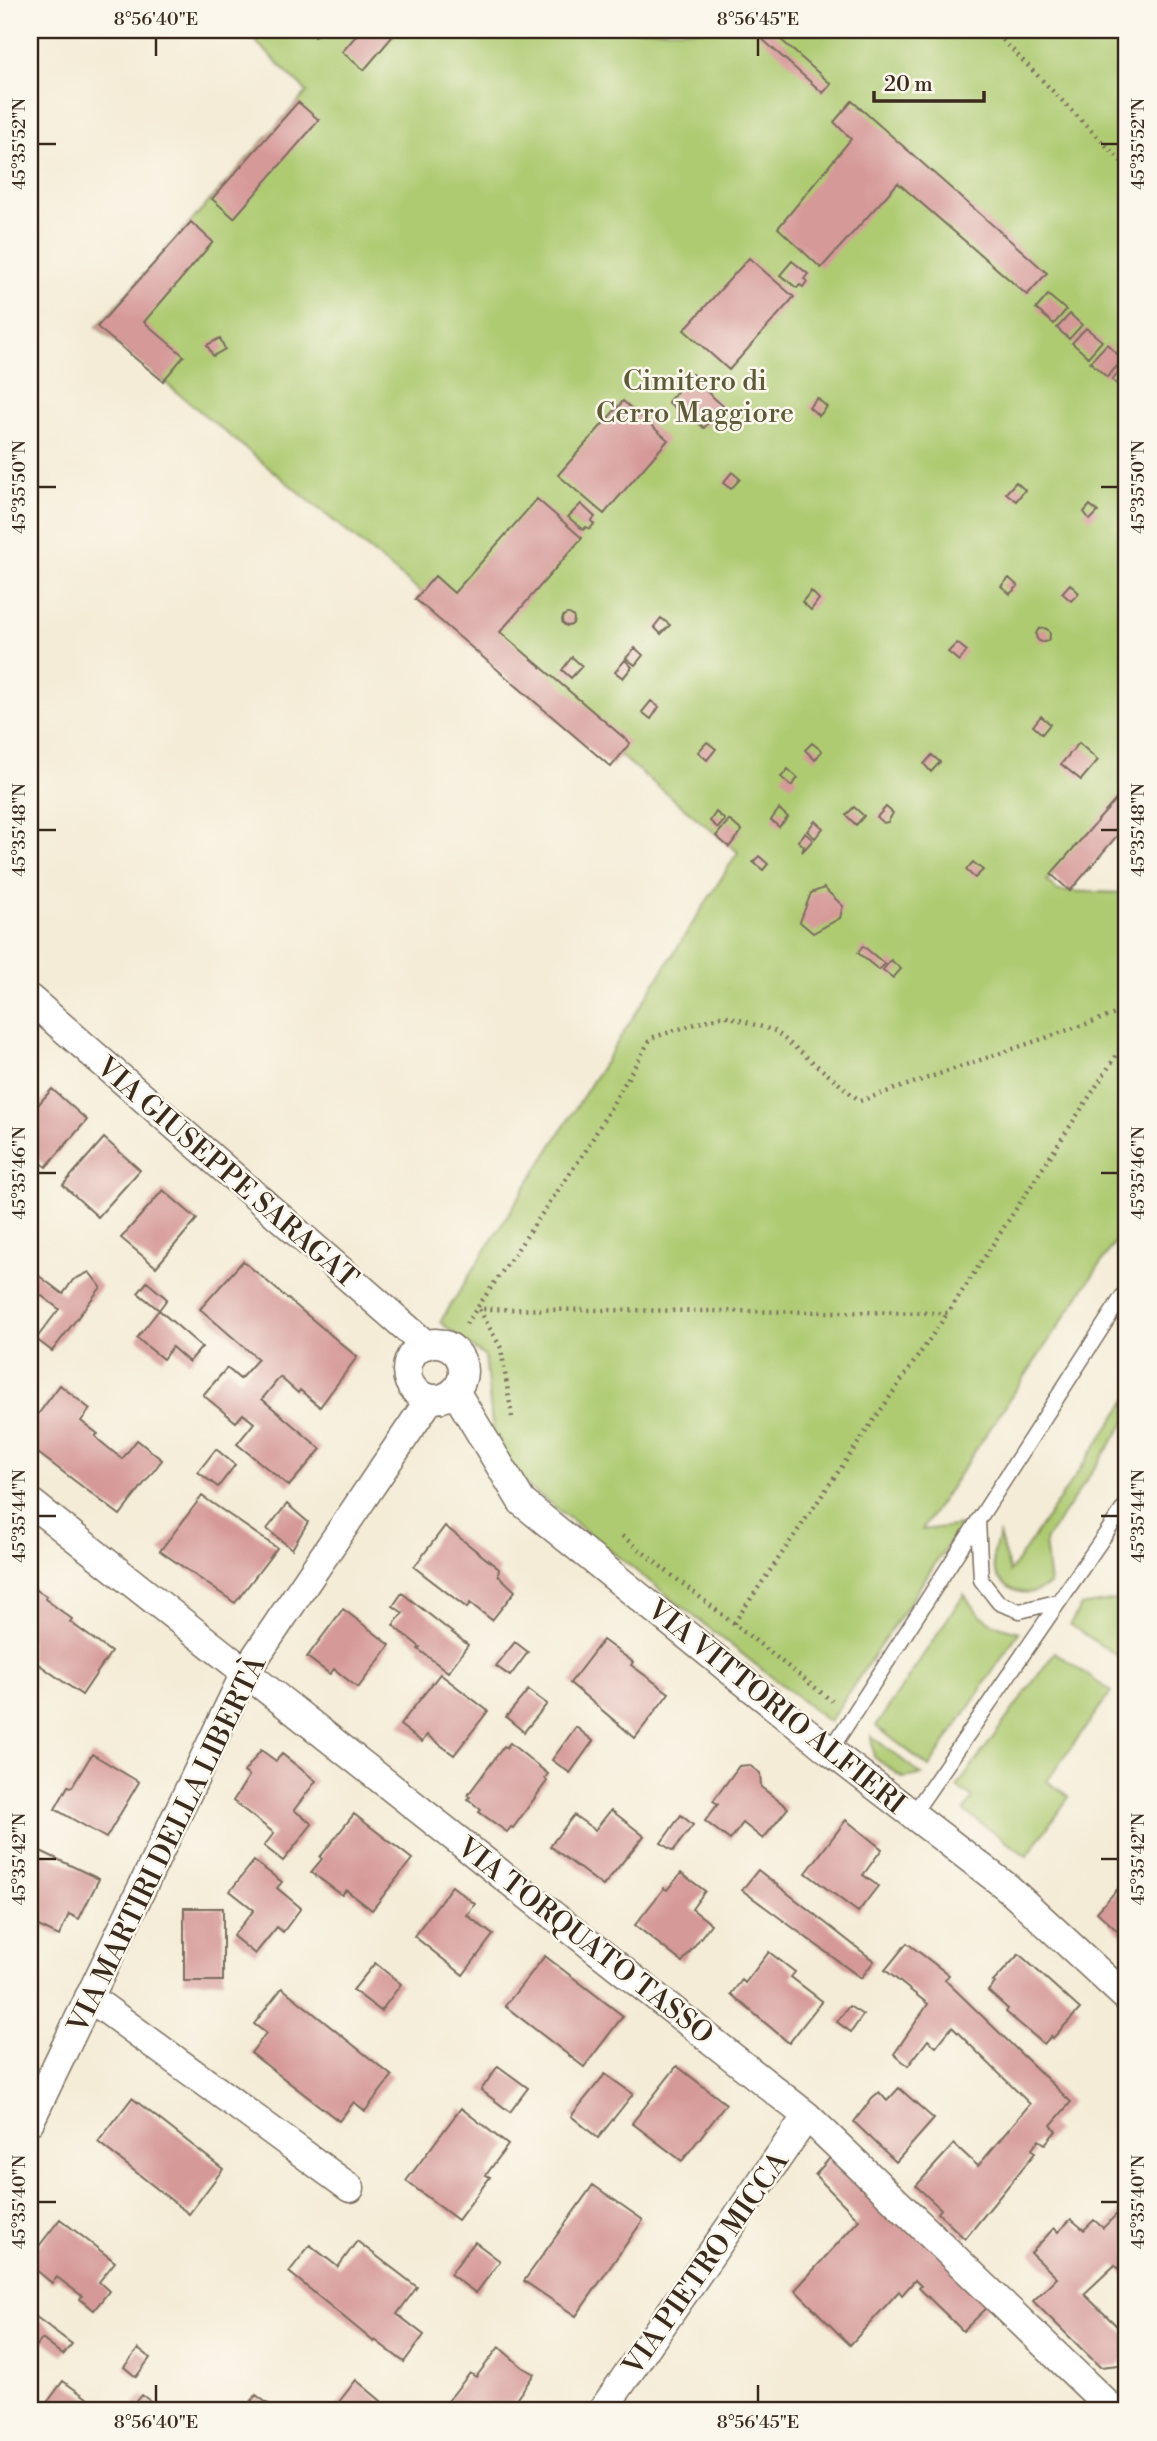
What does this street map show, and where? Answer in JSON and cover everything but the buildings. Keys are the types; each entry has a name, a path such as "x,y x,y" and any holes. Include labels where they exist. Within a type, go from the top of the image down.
{"street":[{"name":"VIA GIUSEPPE SARAGAT","path":"30,999 426,1345"},
{"path":"426,1345 444,1345 459,1356 463,1374 461,1383 443,1395 414,1390 407,1374 411,1356 426,1345"},
{"name":"VIA MARTIRI DELLA LIBERTÀ","path":"30,2121 246,1671 443,1395"},
{"name":"VIA VITTORIO ALFIERI","path":"443,1395 522,1502 831,1751 1007,1887 1127,1998"},
{"name":"VIA TORQUATO TASSO","path":"30,1502 807,2116 1114,2411"},
{"path":"89,1997 350,2188"},
{"name":"VIA PIETRO MICCA","path":"602,2411 807,2116"}],"lane":[{"path":"831,1751 1127,1289"},
{"path":"913,1814 1127,1503"},
{"path":"978,1520 981,1580 999,1603 1020,1611 1060,1601"}],"path":[{"path":"310,30 318,38"},
{"path":"993,30 1127,167"},
{"path":"466,1324 479,1309 586,1150 651,1038 724,1015 775,1031 860,1101 1127,1010"},
{"path":"733,1623 948,1313 1127,1038"},
{"path":"479,1309 948,1313"},
{"path":"479,1309 501,1348 514,1428"},
{"path":"615,1531 852,1717"}],"green space":[{"name":"Cimitero di Cerro Maggiore","path":"244,30 1127,30 1127,793 1047,881 1058,891 1127,893 1127,1224 922,1530 961,1525 829,1722 496,1461 485,1357 440,1322 738,852 97,327 307,92"},
{"path":"1127,1400 1127,1420 1045,1541 1050,1585 1026,1593 1011,1589 1000,1579 994,1565 993,1554 999,1535 1010,1572"},
{"path":"1127,1591 1127,1662 1070,1625 1081,1606 1122,1599"},
{"path":"964,1594 981,1616 1000,1627 1019,1632 929,1767 876,1726"},
{"path":"1055,1652 1111,1692 1047,1781 1069,1797 1027,1856 964,1811 973,1798 957,1787"},
{"path":"871,1736 922,1775 903,1778 874,1757"}]}
